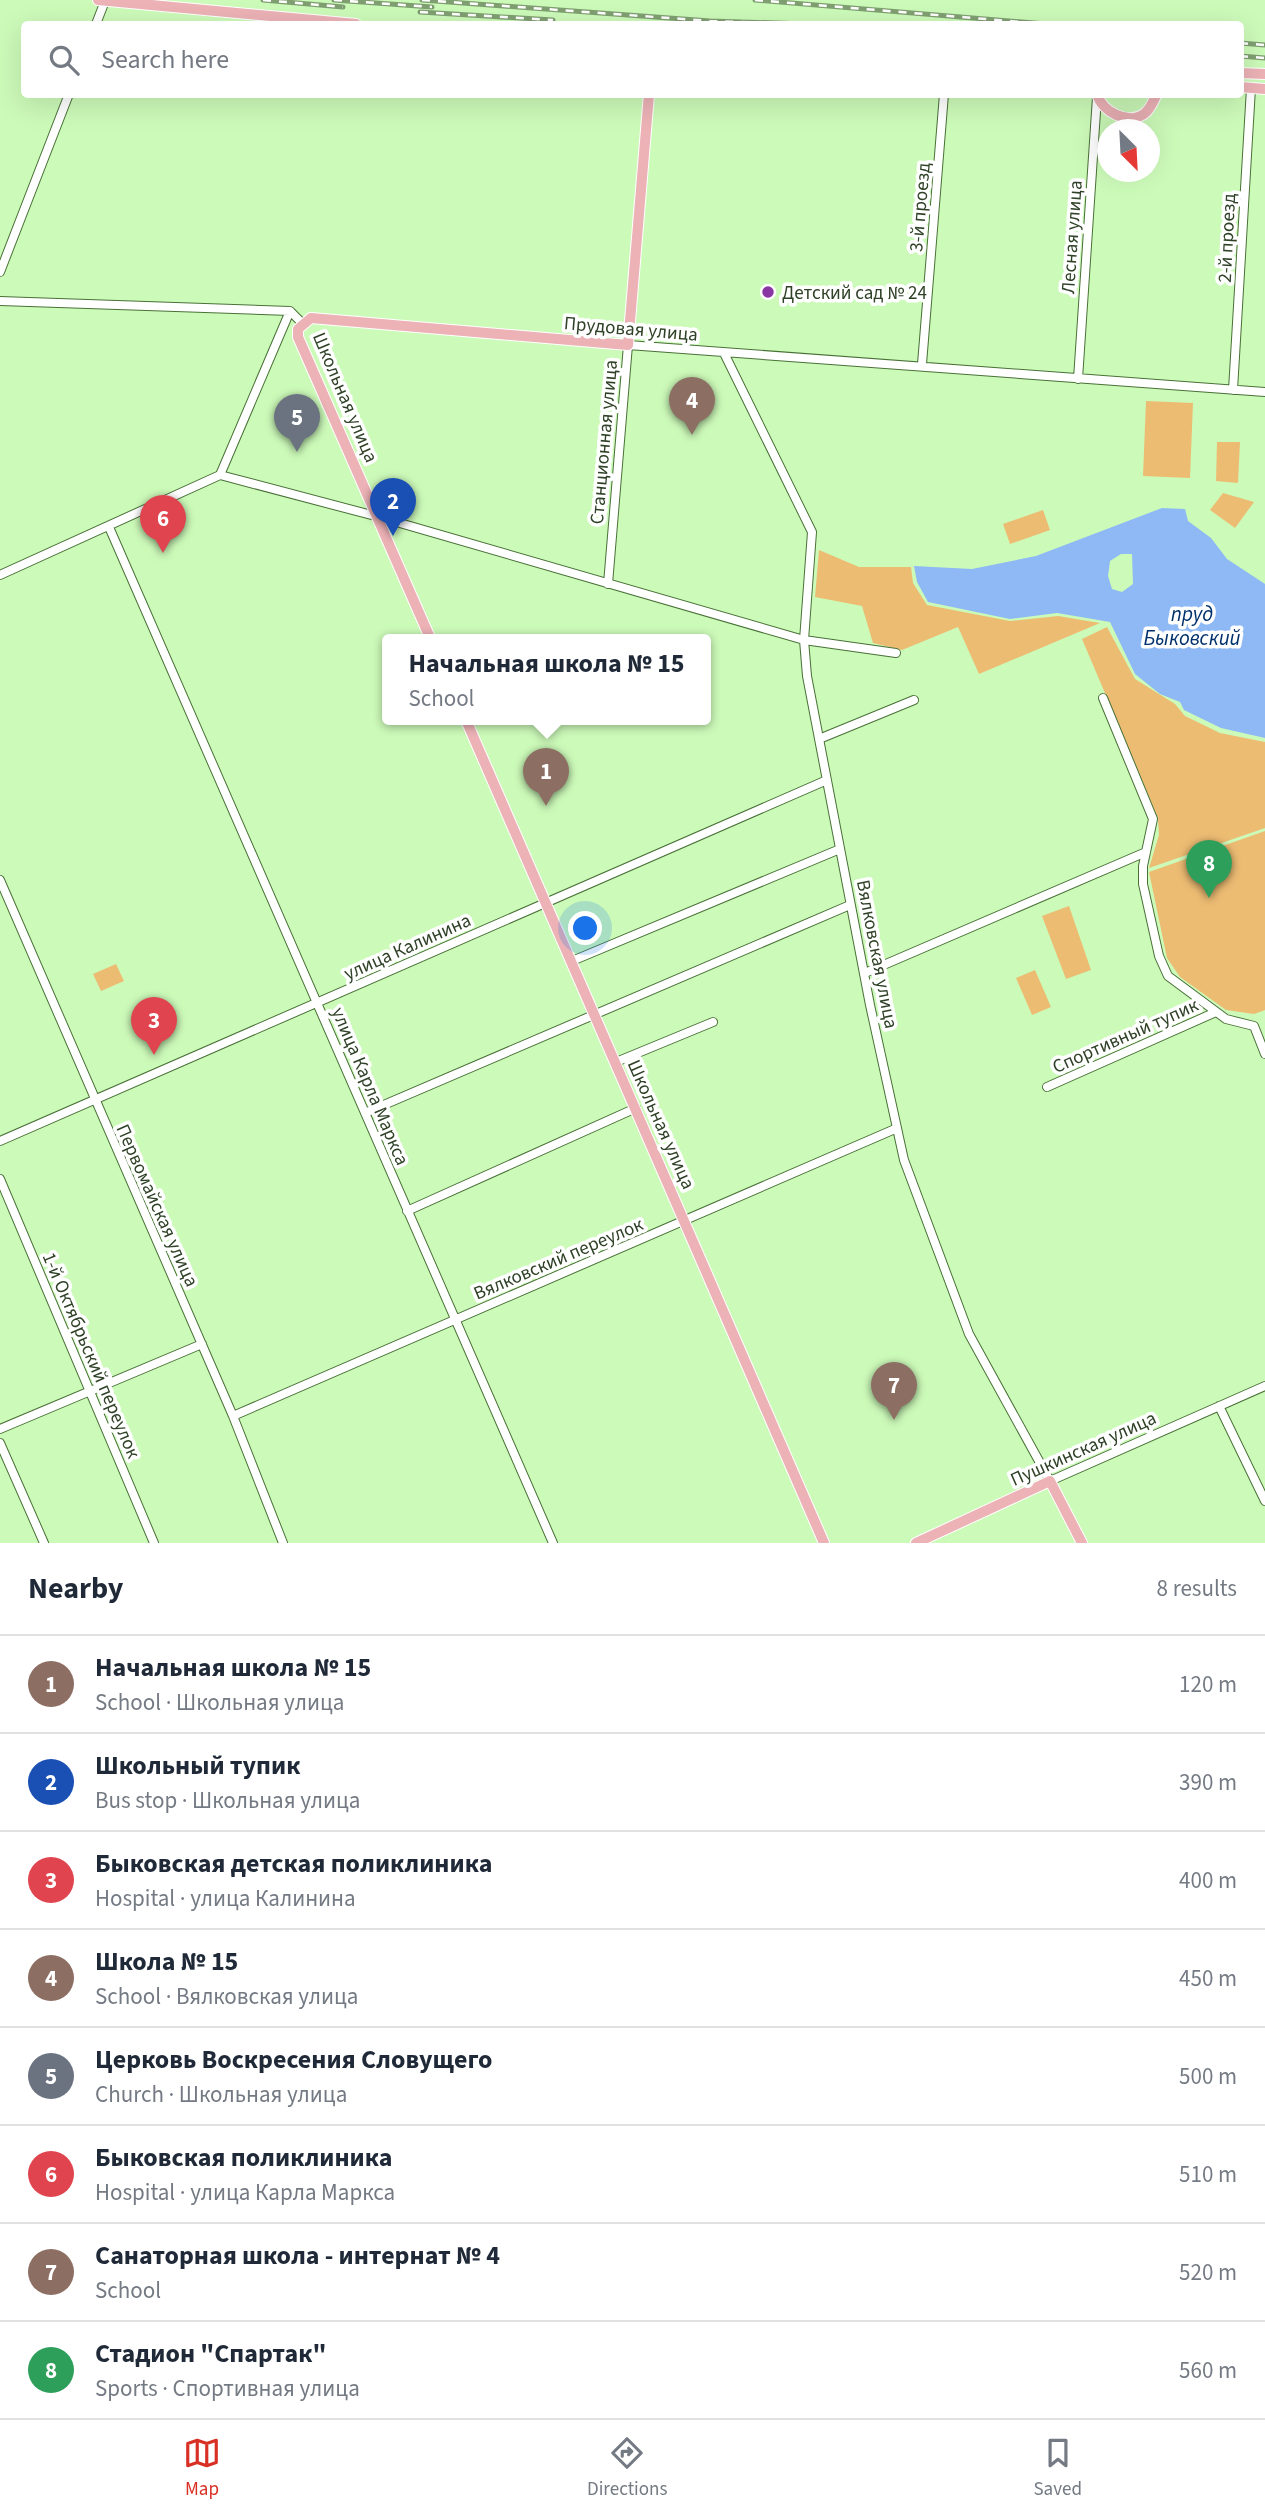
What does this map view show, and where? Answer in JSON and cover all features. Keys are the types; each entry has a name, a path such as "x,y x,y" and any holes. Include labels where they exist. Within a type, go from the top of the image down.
{"main road":[{"path":"98,0 323,21"},
{"path":"1244,73 1265,74"},
{"path":"1246,88 1265,89"},
{"name":"Станционная улица","path":"628,345 649,98"},
{"path":"1099,98 1110,112 1119,116 1140,116 1148,110 1155,98"},
{"name":"Прудовая улица","path":"302,323 311,318 628,345"},
{"name":"Школьная улица","path":"302,323 298,337 428,634"},
{"name":"Школьная улица","path":"468,725 686,1220 824,1543"},
{"name":"Пушкинская улица","path":"916,1543 1050,1481"},
{"name":"Вялковская улица","path":"1050,1481 1082,1543"}],"street":[{"path":"97,21 105,1"},
{"name":"2-й проезд","path":"1233,390 1246,88"},
{"path":"0,272 67,98"},
{"name":"3-й проезд","path":"922,364 944,98"},
{"name":"Лесная улица","path":"1078,379 1097,98"},
{"path":"0,301 290,312 302,323"},
{"path":"220,475 290,312"},
{"name":"Прудовая улица","path":"628,345 922,364 1265,393"},
{"name":"Станционная улица","path":"608,584 628,345"},
{"name":"Вялковская улица","path":"724,353 812,532 804,640 819,739 895,1129 926,1223 969,1334 1050,1481"},
{"path":"0,575 220,475 379,517 804,640 896,653"},
{"name":"улица Карла Маркса","path":"109,527 553,1543"},
{"path":"1103,698 1153,819 1143,884 1159,956 1168,976 1216,1013 1227,1019 1254,1026 1265,1054"},
{"path":"819,739 914,700"},
{"name":"улица Калинина","path":"0,1142 827,780"},
{"path":"572,961 840,849"},
{"path":"864,973 1146,852"},
{"name":"Первомайская улица","path":"0,880 233,1416 283,1543"},
{"path":"365,1113 850,905"},
{"name":"Спортивный тупик","path":"1046,1087 1216,1013"},
{"path":"616,1062 713,1022"},
{"path":"407,1210 636,1108"},
{"name":"Вялковский переулок","path":"233,1416 895,1129"},
{"name":"1-й Октябрьский переулок","path":"0,1179 154,1543"},
{"path":"0,1429 202,1344"},
{"name":"Пушкинская улица","path":"1050,1481 1265,1386"},
{"path":"1219,1406 1265,1501"},
{"path":"0,1443 44,1543"}],"shaded area":[{"path":"1146,401 1193,403 1190,478 1143,476"},
{"path":"1217,442 1240,442 1238,483 1216,481"},
{"path":"1223,493 1254,502 1235,528 1210,510"},
{"path":"1043,510 1050,530 1010,544 1003,524"},
{"path":"819,550 859,567 911,567 913,583 927,605 1010,621 1058,616 1100,623 979,674 958,627 902,650 873,643 862,606 815,597"},
{"path":"1107,627 1135,679 1175,704 1185,716 1220,733 1265,742 1265,828 1149,868 1159,835 1158,818 1082,639"},
{"path":"1265,831 1265,1010 1254,1014 1226,1010 1180,977 1167,958 1149,872"},
{"path":"1069,906 1091,970 1066,979 1042,916"},
{"path":"116,964 124,981 101,991 93,974"},
{"path":"1035,970 1051,1007 1032,1015 1016,978"}],"water":[{"name":"пруд Быковский","path":"1162,508 1185,509 1188,521 1211,538 1227,559 1265,584 1265,738 1221,728 1184,710 1180,702 1160,694 1135,674 1110,622 1057,613 1010,619 928,602 917,582 914,566 972,569 1036,556","holes":["1121,554 1132,554 1133,584 1122,592 1112,589 1108,576 1110,561"]}],"railway":[{"path":"263,0 343,7"},
{"path":"334,0 432,7"},
{"path":"422,0 710,21"},
{"path":"755,0 1010,21"},
{"path":"420,12 553,20"},
{"path":"1244,43 1265,45"},
{"path":"1244,56 1265,58"}],"place":[{"name":"Детский сад № 24","path":"768,292"},
{"name":"Школа № 15","path":"692,435"},
{"name":"Церковь Воскресения Словущего","path":"297,452"},
{"name":"Школьный тупик","path":"393,536"},
{"name":"Быковская поликлиника","path":"163,553"},
{"name":"Начальная школа № 15","path":"546,806"},
{"name":"Стадион \"Спартак\"","path":"1209,898"},
{"name":"Быковская детская поликлиника","path":"154,1055"},
{"name":"Санаторная школа - интернат № 4","path":"894,1420"}]}
